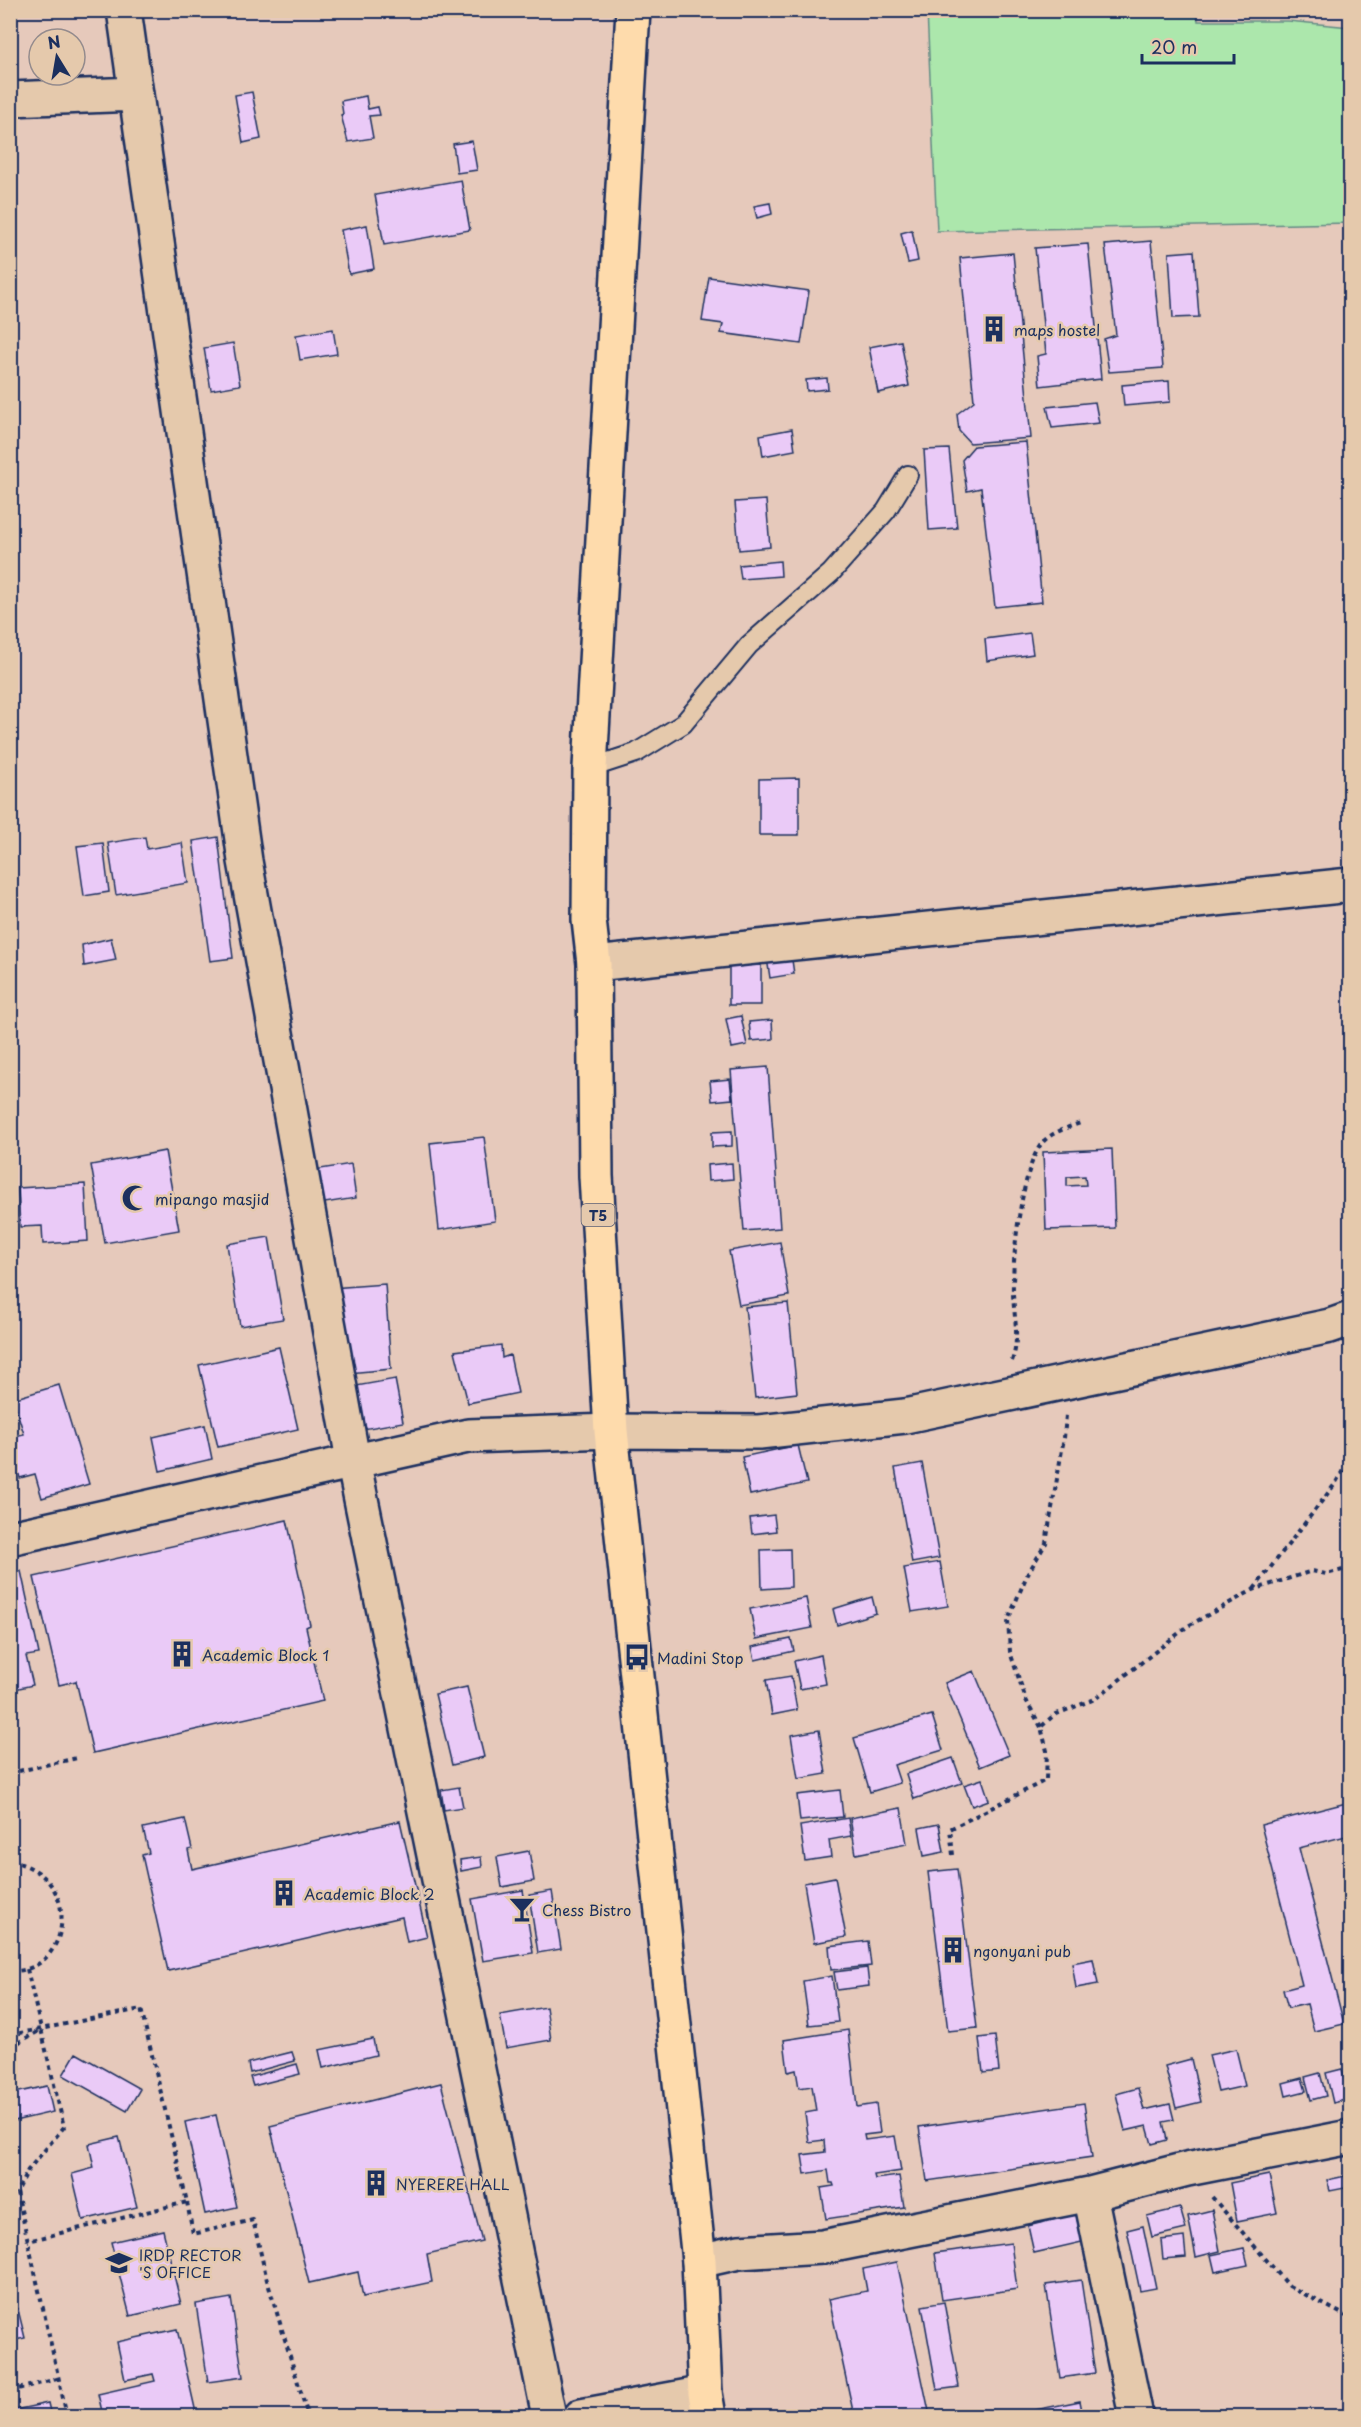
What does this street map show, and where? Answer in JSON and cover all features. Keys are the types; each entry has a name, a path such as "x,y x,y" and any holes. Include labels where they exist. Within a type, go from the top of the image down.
{"highway":[{"name":"T5","path":"633,10 590,768 588,920 594,964 596,1176 611,1431 699,2261 707,2405"}],"street":[{"path":"124,10 245,861 353,1460 549,2416"},
{"path":"10,99 136,94"},
{"path":"594,964 1350,885"},
{"path":"10,1538 468,1436 611,1431 759,1432 905,1416 1330,1326 1350,1319"},
{"path":"699,2261 739,2252 823,2247 1090,2194 1187,2169 1350,2137"},
{"path":"1090,2194 1136,2416"},
{"path":"581,2416 707,2405"}],"lane":[{"path":"590,768 636,753 683,724 749,645 831,573 886,511 908,475"}],"path":[{"path":"999,1396 1017,1345 1013,1292 1023,1190 1033,1158 1044,1141 1083,1122"},
{"path":"953,1855 950,1829 1046,1780 1047,1751 1041,1727 1026,1700 1010,1652 1008,1620 1027,1575 1046,1543 1064,1438 1066,1381"},
{"path":"1254,1590 1335,1484 1350,1458"},
{"path":"1041,1727 1054,1715 1095,1699 1188,1626 1254,1590 1312,1571 1326,1574 1343,1570 1350,1565"},
{"path":"11,1772 77,1758"},
{"path":"10,1861 26,1864 41,1872 53,1884 60,1899 63,1916 60,1932 53,1948 44,1959 27,1969 10,1971"},
{"path":"27,1969 64,2127 28,2170 17,2192 67,2416"},
{"path":"10,2035 141,2009 193,2234 253,2220 267,2280 308,2416"},
{"path":"10,2047 41,2029"},
{"path":"1187,2169 1289,2286 1350,2318"},
{"path":"10,2194 17,2192"},
{"path":"28,2241 187,2202"},
{"path":"10,2391 57,2379"}],"green space":[{"path":"1197,10 1198,21 1288,21 1350,27 1350,223 937,231 927,11"}],"building":[{"path":"252,92 261,139 243,143 235,95"},
{"path":"366,96 368,109 378,107 380,115 369,116 373,138 348,142 341,115 343,114 341,101"},
{"path":"472,141 477,170 457,173 453,144"},
{"path":"461,180 470,230 384,245 375,195"},
{"path":"770,203 772,214 757,218 754,206"},
{"path":"367,225 374,269 349,274 341,230"},
{"path":"912,230 918,261 908,263 901,233"},
{"name":"maps hostel","path":"1151,241 1163,368 1109,372 1104,339 1116,335 1105,245"},
{"name":"maps hostel","path":"1088,244 1101,379 1040,386 1037,356 1046,354 1035,248"},
{"path":"1194,251 1199,317 1173,318 1169,253"},
{"name":"maps hostel","path":"1013,253 1031,438 970,443 959,431 957,414 974,401 960,258"},
{"path":"709,277 809,291 801,344 721,333 723,324 702,321"},
{"path":"333,329 337,354 300,360 296,335"},
{"path":"901,341 909,386 878,393 869,347"},
{"path":"233,343 240,385 211,390 204,348"},
{"path":"827,378 828,389 807,391 806,380"},
{"path":"1169,381 1170,402 1124,406 1122,385"},
{"path":"1095,402 1099,423 1052,428 1047,407"},
{"path":"792,429 795,450 763,456 760,435"},
{"path":"1026,442 1042,602 995,607 981,488 967,491 962,460 974,446"},
{"path":"949,449 957,528 929,530 924,450"},
{"path":"766,500 770,547 739,550 735,502"},
{"path":"780,561 781,576 741,579 739,565"},
{"path":"1030,633 1033,654 987,661 985,639"},
{"path":"799,778 799,835 759,835 759,779"},
{"path":"145,837 147,849 182,843 188,883 116,895 108,843"},
{"path":"218,837 233,958 210,961 193,841"},
{"path":"103,843 109,892 84,896 77,846"},
{"path":"111,938 116,960 84,966 82,945"},
{"path":"791,953 794,974 770,978 767,958"},
{"path":"729,965 761,965 761,1005 729,1005"},
{"path":"741,1016 747,1045 732,1048 726,1019"},
{"path":"772,1020 773,1039 751,1041 749,1022"},
{"path":"768,1067 780,1228 744,1231 731,1070"},
{"path":"730,1079 732,1099 712,1101 710,1081"},
{"path":"732,1131 732,1146 712,1147 712,1132"},
{"path":"484,1137 495,1221 439,1230 430,1143"},
{"path":"1112,1149 1115,1228 1046,1230 1043,1152","holes":["1085,1176 1086,1185 1067,1186 1067,1177"]},
{"name":"mipango masjid","path":"165,1151 179,1230 105,1243 91,1165"},
{"path":"732,1163 733,1179 708,1181 707,1165"},
{"path":"351,1164 356,1198 319,1204 314,1170"},
{"path":"85,1184 88,1241 43,1244 42,1226 20,1227 18,1188"},
{"path":"269,1237 283,1319 240,1326 227,1244"},
{"path":"780,1242 789,1296 739,1305 729,1251"},
{"path":"385,1284 391,1369 338,1374 331,1288"},
{"path":"788,1303 797,1393 755,1398 745,1307"},
{"path":"501,1345 502,1358 510,1355 518,1393 468,1403 455,1351"},
{"path":"279,1347 298,1429 218,1447 199,1365"},
{"path":"395,1379 403,1422 352,1431 345,1388"},
{"path":"59,1385 89,1484 42,1498 35,1474 20,1478 10,1446 10,1437 24,1434 13,1399"},
{"path":"205,1425 212,1459 160,1471 153,1437"},
{"path":"798,1445 807,1483 750,1495 742,1457"},
{"path":"922,1463 939,1558 912,1563 895,1468"},
{"path":"774,1515 776,1531 752,1534 750,1518"},
{"name":"Academic Block 1","path":"287,1520 310,1625 306,1627 323,1701 93,1753 76,1681 59,1685 34,1577"},
{"path":"790,1549 791,1587 762,1589 761,1550"},
{"path":"940,1562 948,1606 912,1612 904,1568"},
{"path":"21,1571 39,1654 26,1656 33,1685 10,1690 10,1573"},
{"path":"872,1597 876,1613 837,1625 833,1609"},
{"path":"806,1598 812,1628 756,1639 750,1609"},
{"path":"791,1639 794,1651 755,1660 752,1647"},
{"path":"821,1655 826,1684 800,1689 794,1661"},
{"path":"974,1671 1009,1755 980,1767 945,1683"},
{"path":"791,1676 797,1710 772,1715 766,1680"},
{"path":"467,1687 484,1757 452,1765 435,1694"},
{"path":"932,1715 943,1750 894,1765 900,1783 870,1792 854,1738"},
{"path":"819,1730 826,1774 798,1779 791,1735"},
{"path":"953,1758 962,1783 914,1799 906,1774"},
{"path":"982,1779 989,1800 972,1806 964,1785"},
{"path":"459,1787 463,1807 444,1810 441,1790"},
{"path":"840,1790 843,1817 800,1821 797,1795"},
{"path":"1350,1802 1350,1835 1299,1848 1344,2024 1314,2031 1307,2004 1288,2008 1283,1990 1302,1985 1261,1825"},
{"path":"901,1808 907,1844 856,1854 850,1818"},
{"path":"848,1818 851,1836 829,1840 831,1857 805,1861 800,1826"},
{"name":"Academic Block 2","path":"185,1819 192,1849 188,1850 192,1869 400,1821 427,1937 407,1942 402,1917 168,1971 142,1855 149,1853 143,1828"},
{"path":"939,1824 944,1852 924,1856 919,1828"},
{"path":"529,1851 534,1881 502,1887 497,1857"},
{"path":"481,1857 482,1867 461,1871 460,1860"},
{"name":"ngonyani pub","path":"957,1869 977,2028 948,2031 928,1872"},
{"path":"835,1877 846,1937 814,1943 804,1883"},
{"path":"523,1890 533,1953 483,1961 472,1899"},
{"path":"552,1891 561,1949 538,1953 529,1895"},
{"path":"868,1941 871,1966 831,1970 829,1946"},
{"path":"1093,1959 1098,1984 1076,1988 1072,1963"},
{"path":"867,1968 869,1986 837,1990 834,1972"},
{"path":"832,1976 838,2022 809,2025 803,1981"},
{"path":"546,2007 551,2040 506,2048 500,2015"},
{"path":"848,2030 857,2107 876,2104 880,2133 864,2135 865,2140 895,2136 901,2171 874,2175 875,2179 899,2176 904,2207 826,2219 821,2188 834,2186 833,2183 830,2183 828,2170 805,2174 802,2155 825,2152 824,2140 809,2142 805,2113 816,2111 812,2086 799,2088 796,2070 788,2072 784,2040"},
{"path":"995,2036 999,2071 983,2073 979,2038"},
{"path":"373,2039 376,2055 323,2068 319,2050"},
{"path":"1236,2049 1245,2086 1218,2092 1209,2055"},
{"path":"292,2052 295,2061 250,2073 248,2063"},
{"path":"76,2053 140,2089 127,2111 63,2075"},
{"path":"1191,2059 1201,2102 1176,2108 1165,2066"},
{"path":"297,2064 300,2074 253,2086 250,2077"},
{"path":"1342,2069 1349,2099 1333,2103 1326,2073"},
{"path":"1320,2073 1326,2096 1311,2100 1305,2077"},
{"path":"1302,2078 1306,2091 1286,2096 1283,2083"},
{"name":"NYERERE HALL","path":"441,2083 482,2241 427,2254 432,2282 363,2297 358,2272 309,2283 270,2126"},
{"path":"47,2086 53,2112 10,2122 10,2094"},
{"path":"1138,2088 1144,2110 1170,2104 1174,2120 1163,2122 1167,2140 1152,2144 1147,2126 1125,2131 1116,2094"},
{"path":"1084,2103 1092,2157 927,2181 919,2127"},
{"path":"216,2115 237,2207 205,2214 185,2122"},
{"path":"119,2137 137,2207 83,2220 72,2174 94,2168 89,2144"},
{"path":"1269,2175 1277,2213 1237,2221 1230,2183"},
{"path":"1350,2175 1350,2187 1330,2191 1327,2180"},
{"path":"1180,2208 1186,2229 1152,2237 1147,2216"},
{"path":"1212,2210 1220,2251 1196,2257 1188,2216"},
{"path":"1076,2214 1082,2242 1034,2253 1028,2226"},
{"path":"1143,2226 1156,2288 1140,2291 1127,2230"},
{"path":"163,2230 181,2304 130,2316 111,2242"},
{"path":"1184,2237 1186,2257 1163,2259 1161,2240"},
{"path":"1011,2243 1017,2289 942,2300 935,2253"},
{"path":"1244,2248 1248,2265 1215,2272 1211,2255"},
{"path":"897,2262 930,2416 854,2416 829,2299 867,2291 863,2269"},
{"path":"10,2277 25,2338 10,2341"},
{"path":"1081,2280 1095,2373 1060,2378 1046,2285"},
{"path":"231,2298 243,2377 208,2382 196,2304"},
{"path":"944,2302 959,2387 937,2390 922,2306"},
{"path":"177,2329 196,2413 183,2416 103,2416 98,2394 155,2381 153,2374 125,2380 117,2342"},
{"path":"1080,2401 1083,2416 1037,2416 1035,2410"},
{"path":"48,2403 51,2416 10,2416 10,2411"}],"place":[{"name":"maps hostel","path":"994,329"},
{"name":"mipango masjid","path":"135,1198"},
{"name":"Academic Block 1","path":"182,1654"},
{"name":"Madini Stop","path":"637,1657"},
{"name":"Academic Block 2","path":"284,1893"},
{"name":"Chess Bistro","path":"522,1909"},
{"name":"ngonyani pub","path":"953,1950"},
{"name":"NYERERE HALL","path":"376,2183"},
{"name":"IRDP RECTOR 'S OFFICE","path":"119,2263"}]}
